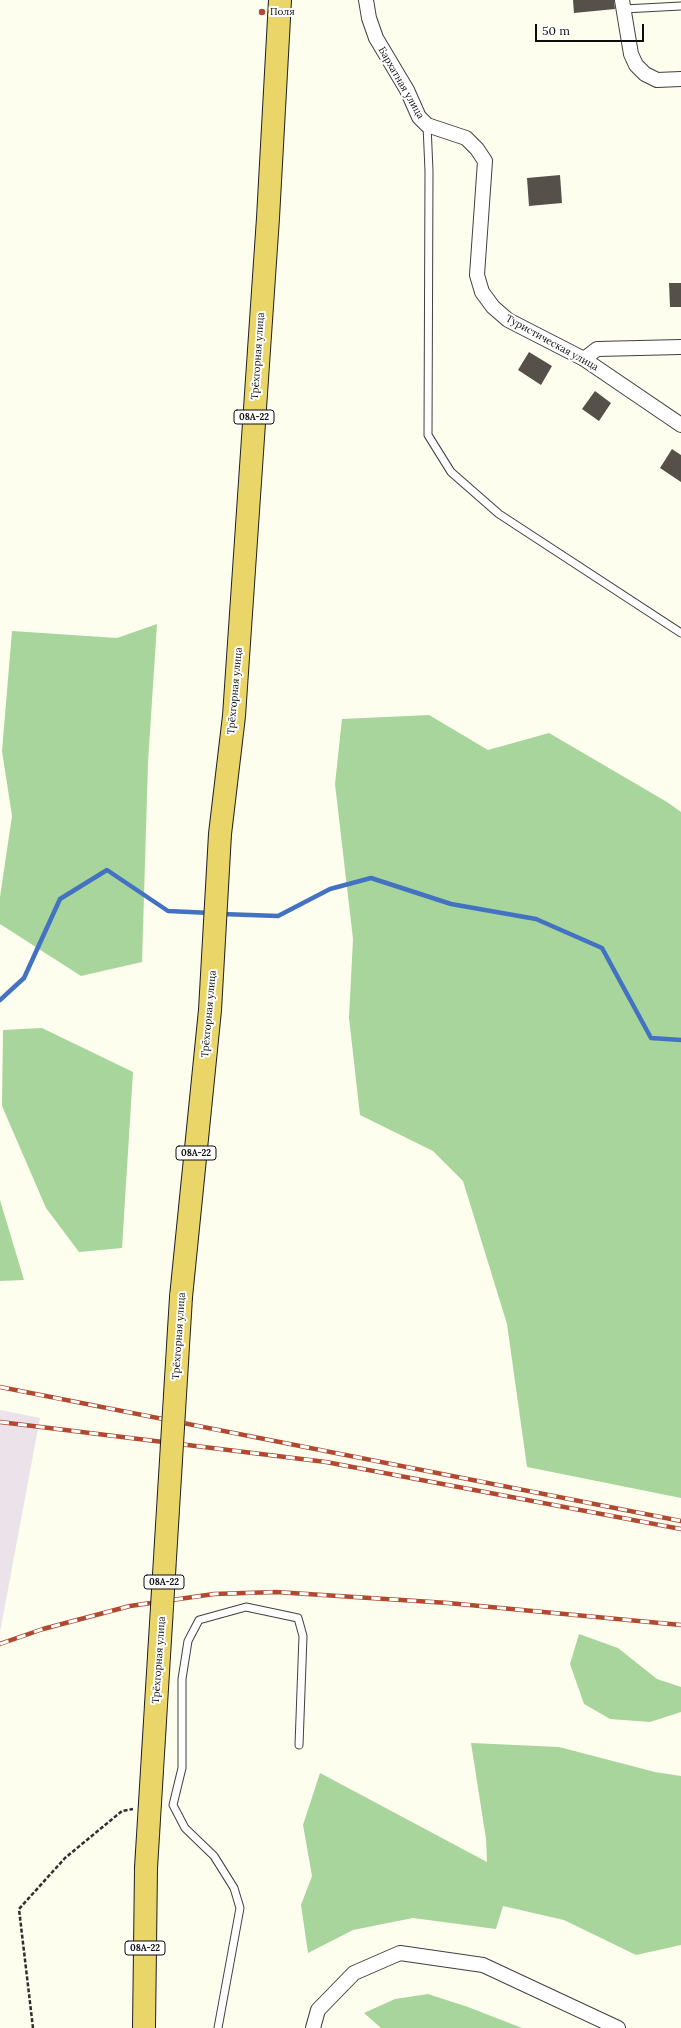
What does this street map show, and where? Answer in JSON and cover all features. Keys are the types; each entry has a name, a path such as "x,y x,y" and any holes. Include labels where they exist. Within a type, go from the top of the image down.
{"highway":[{"name":"Трёхгорная улица","path":"144,2028 146,1868 181,1297 210,1010 220,834 234,716 267,233 280,0"}],"street":[{"name":"Бархатная улица","path":"366,0 369,18 376,38 407,90 419,117 427,125 466,138 477,149 485,161 477,275"},
{"path":"623,4 631,54 636,65 645,74 657,80 681,79"},
{"name":"Туристическая улица","path":"477,275 482,292 493,307 508,320 584,359 681,425"},
{"path":"584,359 597,349 681,347"},
{"path":"313,2028 318,2010 354,1973 400,1953 483,1965 618,2028"}],"lane":[{"path":"623,4 681,6"},
{"path":"427,125 429,171 428,435 451,472 499,514 681,633"},
{"path":"218,2028 240,1908 234,1888 214,1856 185,1828 173,1805 182,1768 184,1672 188,1641 200,1620 246,1607 298,1618 304,1636 299,1745"}],"path":[{"path":"32,2028 19,1909 65,1858 122,1811 136,1809"}],"shaded area":[{"path":"0,1410 40,1418 0,1632"}],"green space":[{"path":"157,624 148,762 142,962 81,976 0,924 0,897 12,816 2,751 12,631 117,638"},
{"path":"429,715 488,750 549,733 667,802 681,812 681,1498 527,1467 507,1324 463,1181 433,1151 360,1115 349,1018 353,939 335,784 342,719"},
{"path":"42,1028 133,1072 122,1248 79,1252 46,1208 2,1106 3,1030"},
{"path":"0,1200 24,1280 0,1281"},
{"path":"579,1634 618,1648 657,1679 681,1687 681,1712 650,1722 610,1719 584,1704 570,1664"},
{"path":"471,1743 559,1747 655,1772 681,1776 681,1945 636,1955 564,1920 503,1906 496,1929 413,1918 353,1930 308,1953 301,1905 312,1876 303,1825 320,1773 487,1862 486,1839"},
{"path":"428,1994 468,2007 522,2028 381,2028 364,2013 395,1999"}],"building":[{"path":"573,0 614,0 615,9 574,13"},
{"path":"560,175 562,203 529,206 527,178"},
{"path":"669,283 681,283 681,307 670,307"},
{"path":"529,352 552,366 541,385 518,370"},
{"path":"595,391 611,403 599,421 582,409"},
{"path":"672,449 681,455 681,482 660,468"}],"waterway":[{"path":"0,1000 24,978 60,899 107,870 168,911 211,913"},
{"path":"222,914 278,916 330,889 371,878 451,904 536,919 602,948 651,1038 681,1040"}],"railway":[{"path":"0,1387 681,1521"},
{"path":"0,1422 326,1462 681,1529"},
{"path":"0,1644 43,1629 130,1606 214,1594 276,1592 448,1603 681,1625"}],"place":[{"name":"Поля","path":"262,12"}]}
